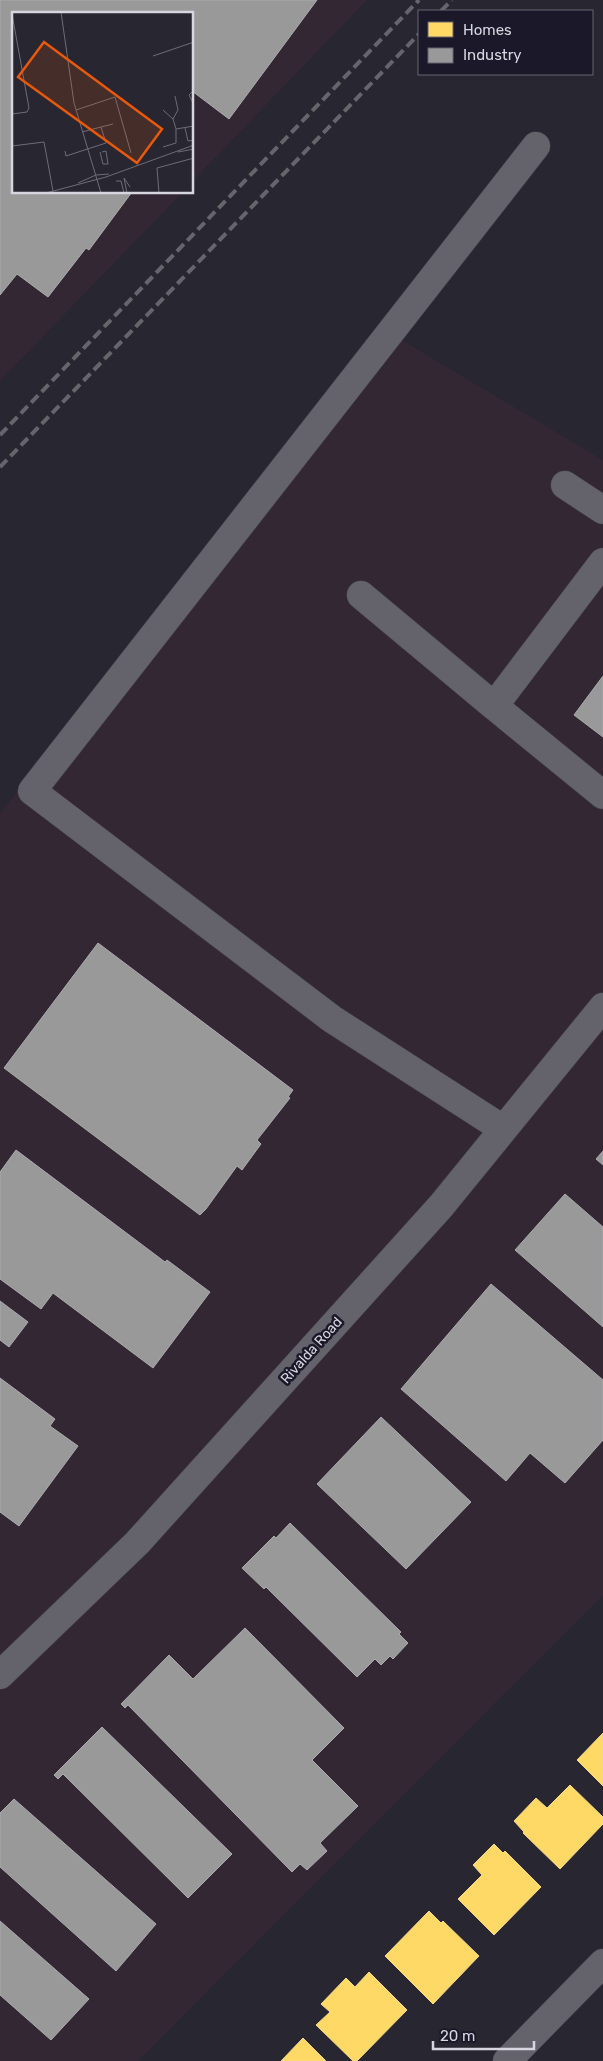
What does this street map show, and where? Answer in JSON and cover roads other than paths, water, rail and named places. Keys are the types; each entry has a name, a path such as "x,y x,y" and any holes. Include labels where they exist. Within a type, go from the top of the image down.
{"street":[{"path":"504,1129 332,1019 32,791 536,146"},
{"path":"565,485 603,510"},
{"path":"494,706 603,562"},
{"path":"361,595 603,794"},
{"name":"Rivalda Road","path":"0,1675 137,1544 441,1206 603,1006"},
{"path":"508,2061 603,1963"}],"railway":[{"path":"0,435 419,0"},
{"path":"442,10 452,0"},
{"path":"0,467 418,35"}]}
